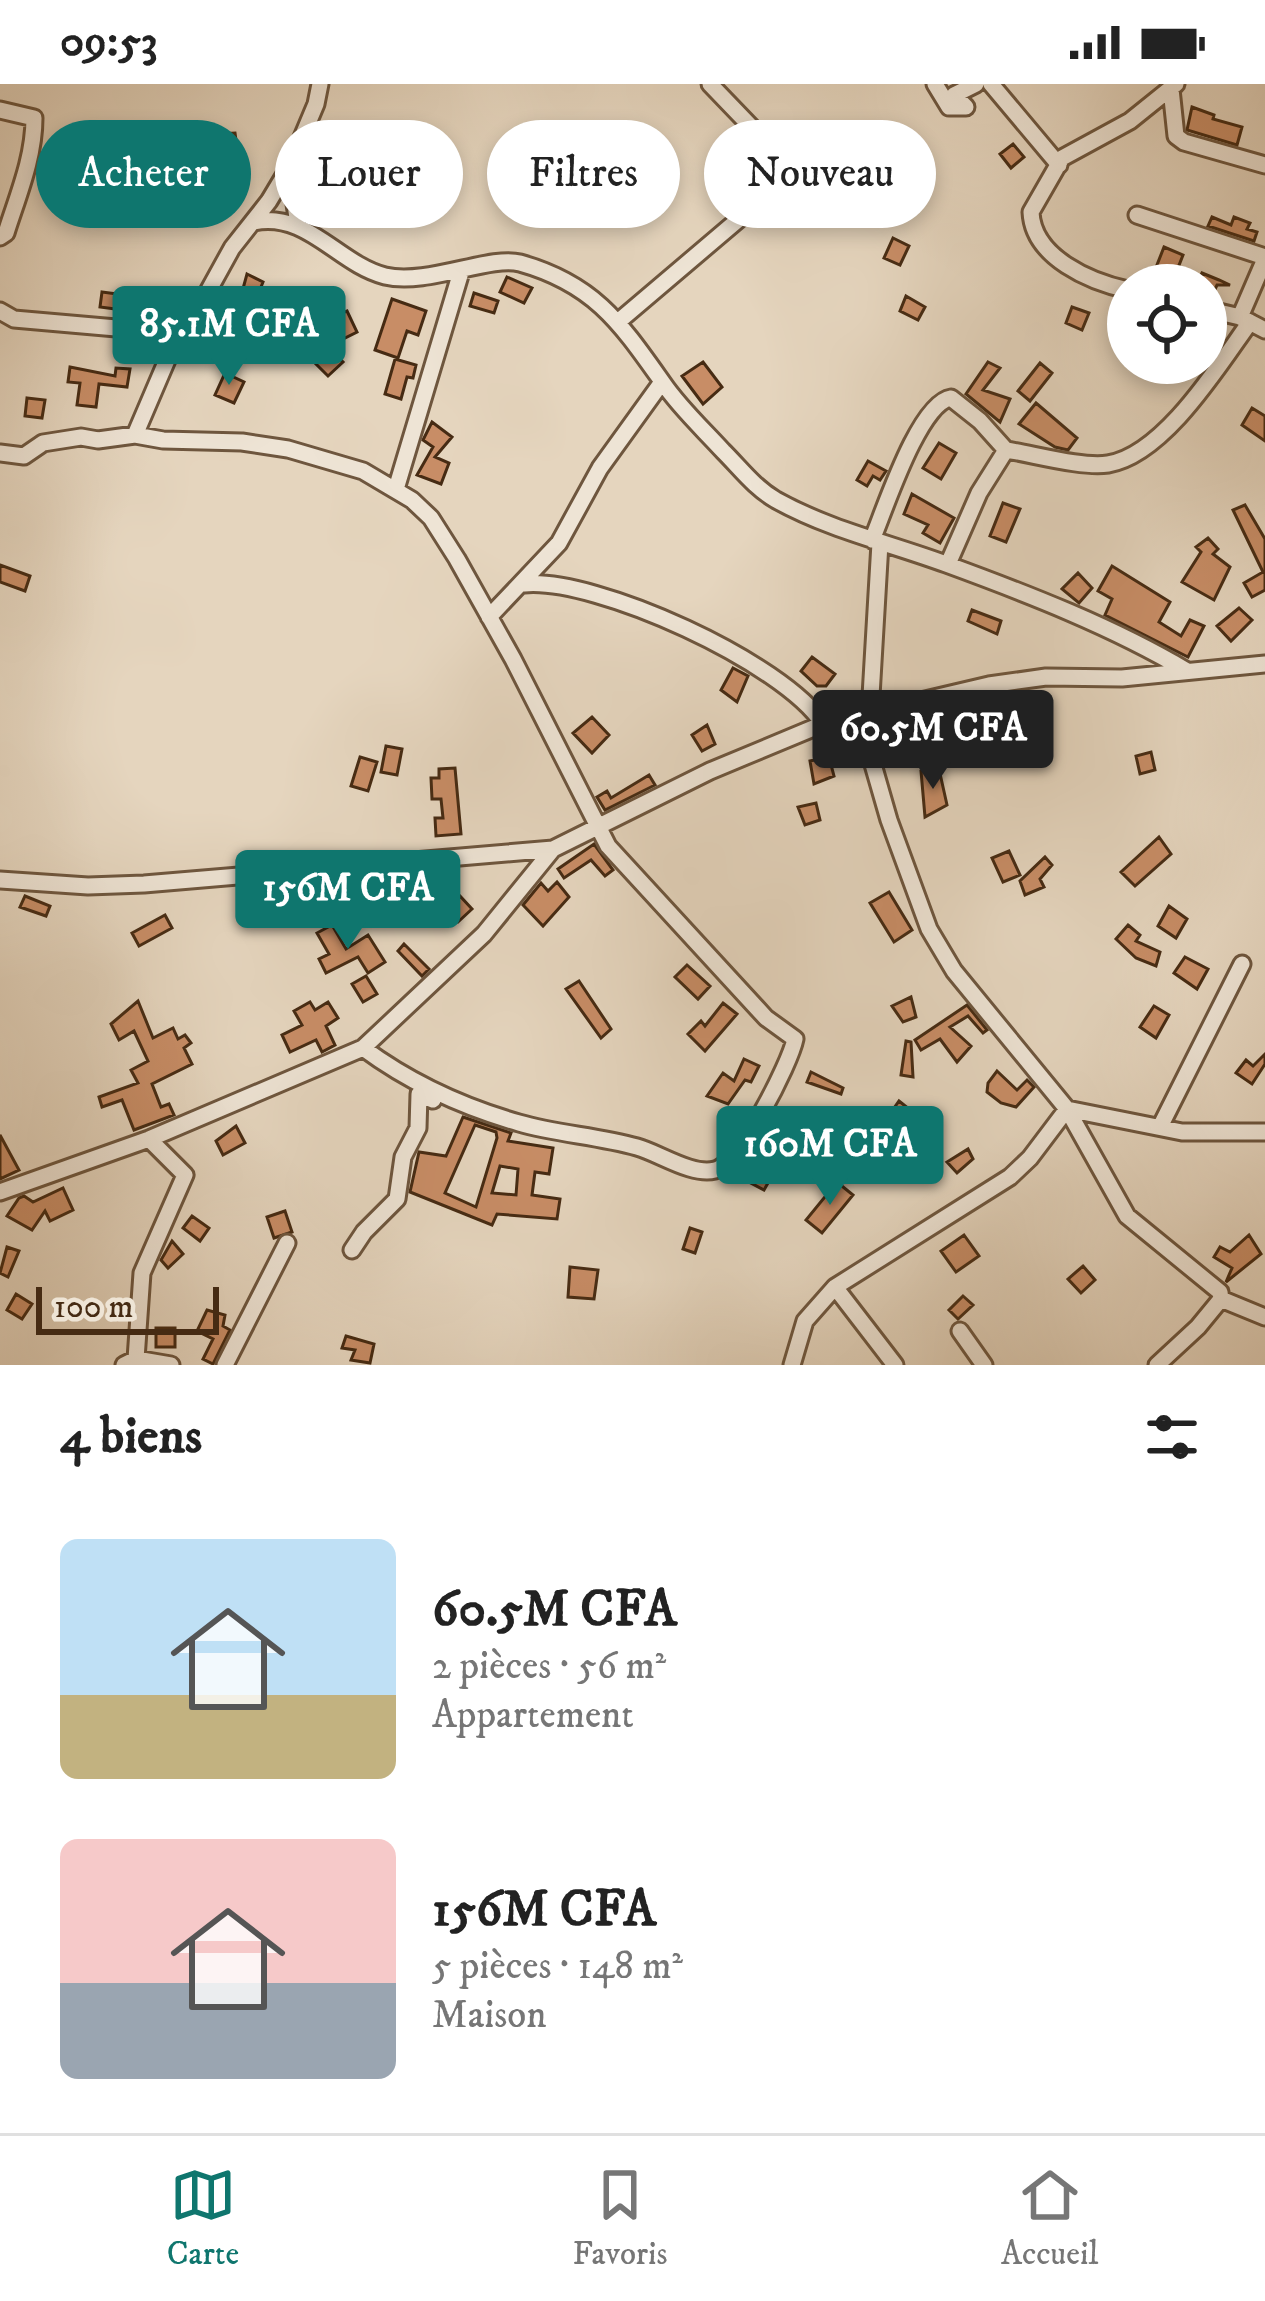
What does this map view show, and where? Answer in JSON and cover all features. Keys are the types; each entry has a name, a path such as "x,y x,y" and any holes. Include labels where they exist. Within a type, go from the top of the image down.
{"street":[{"path":"309,120 320,84"},
{"path":"619,321 738,221 782,170 758,134 710,84"},
{"path":"935,84 949,107 966,107 955,95 976,84"},
{"path":"991,84 1059,165"},
{"path":"1107,284 1070,268 1036,234 1031,212 1072,149 1130,121 1173,86"},
{"path":"1173,86 1176,136 1265,165"},
{"path":"0,110 34,118 34,137 24,184 6,233 0,237"},
{"path":"135,435 176,339 189,326 232,248 275,189"},
{"path":"1137,215 1265,258 1252,323 1154,442 1109,464 1006,450 956,401 939,401 916,437 876,541 867,712 868,748 878,787 929,929 954,971 1067,1109 1127,1216 1220,1292 1221,1299 1198,1328 1157,1365"},
{"path":"254,222 275,221"},
{"path":"303,228 384,275 409,278 517,262 569,284 619,321 662,382 760,490 828,524 947,564 1146,647 1190,673"},
{"path":"396,489 461,272"},
{"path":"0,311 14,319 139,330 176,339"},
{"path":"489,617 559,544 600,469 662,382"},
{"path":"0,453 24,456 43,443 135,435 288,449 363,470 396,489 431,518 565,758 597,829 766,1018 793,1034 794,1048 732,1155 723,1167 710,1172 633,1146 524,1124 401,1076 362,1048"},
{"path":"947,564 982,485 1006,450"},
{"path":"524,584 568,586 632,606 761,669 815,711 823,724"},
{"path":"0,880 88,886 162,883 553,849 710,771 823,724 867,712 1046,677 1190,673 1265,664"},
{"path":"0,1192 149,1139 362,1048 484,934 553,849"},
{"path":"1160,1127 1242,964"},
{"path":"352,1250 397,1198 403,1157 418,1128 419,1094 451,1106 452,1098"},
{"path":"1067,1109 1160,1127 1236,1135 1265,1132"},
{"path":"792,1365 805,1321 835,1287 1010,1177 1067,1109"},
{"path":"149,1139 185,1175 142,1273 130,1362 171,1365"},
{"path":"225,1365 287,1243"},
{"path":"835,1287 895,1365"},
{"path":"1221,1299 1265,1317"},
{"path":"959,1331 984,1365"}],"building":[{"path":"1192,107 1242,127 1237,145 1187,130"},
{"path":"1013,144 1024,157 1011,168 1000,154"},
{"path":"1212,217 1231,225 1234,217 1250,223 1247,229 1257,232 1254,241 1208,226"},
{"path":"893,238 909,246 900,265 884,258"},
{"path":"1164,247 1183,255 1179,264 1157,264"},
{"path":"247,274 263,282 253,307 241,296"},
{"path":"507,277 532,288 524,303 500,292"},
{"path":"102,292 125,295 123,310 100,307"},
{"path":"474,293 498,301 494,313 470,306"},
{"path":"906,296 925,307 918,320 900,311"},
{"path":"392,299 426,311 418,335 407,331 398,358 375,350"},
{"path":"1072,307 1089,313 1082,330 1066,323"},
{"path":"347,311 357,332 339,341 328,320"},
{"path":"330,349 343,362 328,376 315,363"},
{"path":"395,359 416,365 401,399 385,394"},
{"path":"703,362 722,387 703,404 682,376"},
{"path":"988,362 1000,368 983,390 1010,399 1000,422 966,394"},
{"path":"1040,363 1052,373 1030,401 1018,391"},
{"path":"70,367 115,376 116,368 130,369 127,387 99,384 96,407 77,405 80,383 68,382"},
{"path":"225,373 244,382 234,403 215,395"},
{"path":"27,398 45,400 42,418 25,416"},
{"path":"1036,403 1077,438 1068,450 1019,424"},
{"path":"1252,408 1265,416 1265,441 1242,425"},
{"path":"432,422 452,437 435,457 449,463 441,484 417,475 433,447 423,440"},
{"path":"939,443 956,453 941,479 923,468"},
{"path":"868,461 886,471 880,480 873,476 867,486 857,480"},
{"path":"912,494 954,518 940,543 923,533 928,525 904,514"},
{"path":"1003,503 1020,509 1006,542 990,536"},
{"path":"1245,505 1265,539 1265,590 1252,597 1244,583 1263,572 1233,510"},
{"path":"1208,538 1218,549 1213,554 1230,567 1214,600 1182,582 1201,552 1196,547"},
{"path":"0,565 30,576 25,591 0,582"},
{"path":"1112,566 1170,602 1159,622 1181,636 1190,620 1204,626 1188,657 1105,615 1112,599 1098,591"},
{"path":"1078,573 1092,588 1079,603 1062,589"},
{"path":"1239,608 1252,620 1231,641 1217,626"},
{"path":"972,610 1001,621 997,634 968,621"},
{"path":"812,657 835,674 826,686 817,686 801,671"},
{"path":"733,668 748,676 737,702 721,690"},
{"path":"1004,714 1006,735 964,743 961,717"},
{"path":"592,717 609,735 592,753 573,733"},
{"path":"707,725 715,744 702,751 692,735"},
{"path":"919,733 925,755 911,762 903,737"},
{"path":"386,746 402,749 397,775 381,772"},
{"path":"1151,752 1155,770 1140,774 1136,756"},
{"path":"360,757 377,762 368,791 351,786"},
{"path":"829,757 834,776 814,784 810,761"},
{"path":"455,768 461,834 436,836 435,818 443,818 441,799 432,799 431,778 439,778 439,769"},
{"path":"939,769 947,805 925,817 921,771"},
{"path":"649,775 655,785 605,810 597,797 607,791 611,798"},
{"path":"816,803 820,820 805,825 798,807"},
{"path":"1159,837 1171,854 1135,886 1121,872"},
{"path":"594,844 613,870 605,876 591,860 564,878 558,869"},
{"path":"1009,851 1020,875 1003,882 992,858"},
{"path":"1045,857 1052,865 1040,879 1044,887 1025,895 1020,881"},
{"path":"557,882 569,897 543,926 523,905 541,883 548,891"},
{"path":"393,886 396,899 372,905 376,914 365,918 355,908 351,895"},
{"path":"889,892 912,930 894,942 870,903"},
{"path":"25,896 50,906 46,916 20,907"},
{"path":"460,896 472,909 458,922 446,909"},
{"path":"1169,906 1187,919 1176,938 1158,926"},
{"path":"165,915 172,928 139,946 132,933"},
{"path":"332,925 346,949 368,935 385,962 368,973 358,957 326,973 319,959 329,954 317,933"},
{"path":"1128,925 1140,935 1136,941 1160,952 1156,966 1136,958 1116,939"},
{"path":"404,944 429,969 422,976 398,951"},
{"path":"1185,957 1208,969 1197,989 1174,973"},
{"path":"687,965 710,986 698,999 675,977"},
{"path":"366,976 377,994 363,1002 352,984"},
{"path":"579,981 611,1029 601,1038 566,989"},
{"path":"911,997 916,1017 903,1022 892,1006"},
{"path":"138,1001 153,1038 173,1028 178,1039 185,1035 191,1043 184,1048 192,1064 152,1084 161,1107 169,1104 174,1115 134,1130 122,1100 102,1107 99,1097 138,1083 131,1070 148,1061 134,1031 119,1040 111,1024"},
{"path":"310,1002 315,1010 328,1002 338,1018 326,1026 335,1045 322,1052 316,1040 290,1052 282,1035 302,1025 294,1011"},
{"path":"723,1003 737,1014 705,1051 688,1034 701,1021 705,1026"},
{"path":"967,1005 987,1030 983,1033 968,1016 950,1027 971,1046 957,1062 940,1039 921,1050 915,1040"},
{"path":"1154,1006 1169,1015 1156,1038 1140,1027"},
{"path":"906,1041 911,1042 913,1077 901,1075"},
{"path":"1265,1054 1265,1064 1252,1084 1236,1073 1246,1060 1253,1066"},
{"path":"744,1059 759,1066 751,1082 745,1080 728,1104 707,1096 723,1073 734,1081"},
{"path":"997,1071 1017,1090 1027,1080 1034,1087 1016,1107 987,1092"},
{"path":"811,1072 843,1088 841,1094 807,1082"},
{"path":"899,1101 919,1117 910,1129 926,1148 915,1165 900,1139 894,1150 877,1137 898,1116 892,1111"},
{"path":"463,1117 511,1133 508,1141 553,1148 549,1174 535,1172 532,1195 560,1199 557,1219 497,1214 492,1225 410,1192 419,1152 446,1156","holes":["475,1125 496,1132 497,1138 476,1207 445,1193","500,1166 518,1169 516,1195 492,1193"]},
{"path":"236,1126 245,1143 223,1155 216,1141"},
{"path":"0,1135 19,1170 0,1179"},
{"path":"968,1149 973,1159 957,1173 947,1162"},
{"path":"745,1159 773,1174 764,1190 732,1173"},
{"path":"837,1182 853,1195 822,1233 806,1220"},
{"path":"63,1188 73,1210 50,1221 45,1211 32,1230 7,1216 19,1198 33,1202"},
{"path":"285,1211 292,1232 274,1238 267,1217"},
{"path":"192,1216 209,1228 200,1241 183,1228"},
{"path":"690,1228 702,1232 695,1253 683,1249"},
{"path":"964,1235 979,1256 956,1272 941,1251"},
{"path":"1249,1235 1261,1254 1226,1282 1232,1268 1214,1257 1220,1247 1230,1252"},
{"path":"172,1241 183,1254 168,1268 161,1260"},
{"path":"7,1247 19,1251 8,1277 0,1273"},
{"path":"1083,1266 1095,1280 1081,1293 1068,1279"},
{"path":"570,1267 598,1270 594,1299 568,1297"},
{"path":"16,1294 32,1304 22,1319 7,1310"},
{"path":"963,1296 973,1305 958,1319 949,1310"},
{"path":"207,1310 225,1315 223,1326 230,1330 213,1364 203,1359 213,1339 197,1331"},
{"path":"156,1328 175,1328 175,1347 156,1347"},
{"path":"346,1336 374,1344 370,1363 351,1360 355,1350 342,1348"}]}
